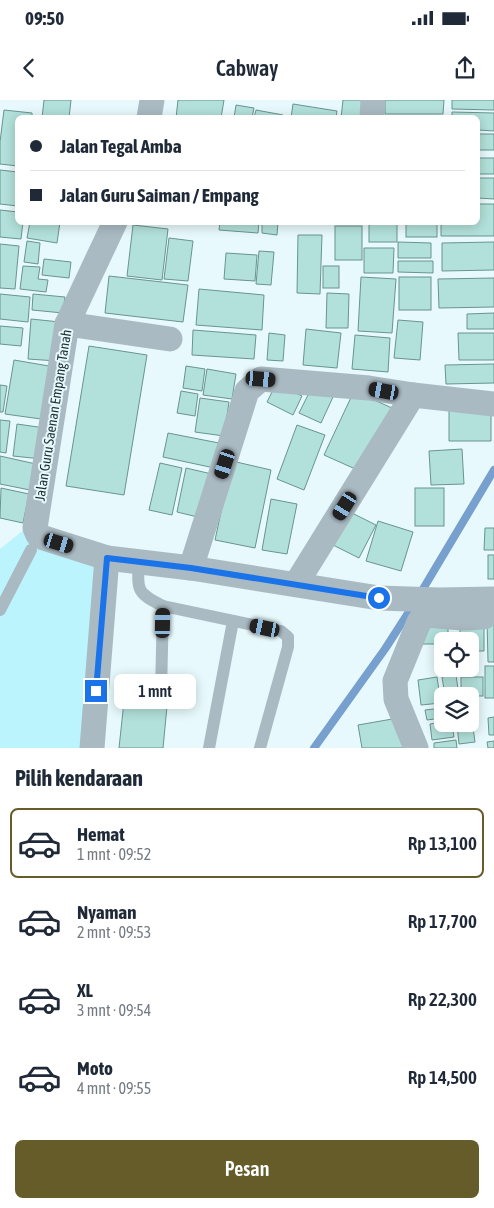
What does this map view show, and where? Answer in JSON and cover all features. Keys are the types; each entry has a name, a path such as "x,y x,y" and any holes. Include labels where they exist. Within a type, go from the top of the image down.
{"street":[{"path":"150,115 152,100"},
{"path":"372,115 373,100"},
{"name":"Jalan Guru Saenan Empang Tanah","path":"33,539 67,324 114,225"},
{"path":"67,324 170,339"},
{"path":"191,568 247,391 261,379 369,388 413,396 494,404"},
{"path":"296,584 413,396"},
{"path":"33,539 38,535 124,560 191,568 379,598 494,600"},
{"path":"92,748 124,560"},
{"path":"416,748 396,699 395,689 398,673 419,622 425,615 463,618 484,617 494,600"}],"lane":[{"path":"0,610 33,539"},
{"path":"124,560 144,596 163,606 281,631 288,638 288,647 260,748"},
{"path":"161,692 163,606"},
{"path":"209,748 233,621"}],"shaded area":[{"path":"26,528 101,563 88,748 0,748 0,549"}],"building":[{"path":"44,100 71,100 69,115 42,115"},
{"path":"178,100 224,100 222,115 176,115"},
{"path":"343,100 369,100 367,115 341,115"},
{"path":"385,100 444,100 443,114 385,114"},
{"path":"452,100 494,100 494,110 452,109"},
{"path":"293,104 337,111 336,115 291,115"},
{"path":"236,105 254,108 253,115 234,115"},
{"path":"4,110 32,113 32,115 15,115 15,166 0,164 0,142"},
{"path":"256,110 283,115 255,115"},
{"path":"452,112 494,113 494,131 480,130 480,115 452,115"},
{"path":"480,134 494,134 494,150 480,150"},
{"path":"480,158 494,158 494,174 480,174"},
{"path":"0,170 15,172 15,206 0,204"},
{"path":"480,178 494,178 494,199 480,198"},
{"path":"480,204 494,204 494,236 441,236 441,225 480,225"},
{"path":"0,210 15,212 15,225 23,225 21,239 0,237"},
{"path":"29,225 60,225 57,243 27,238"},
{"path":"133,225 168,229 162,280 127,276"},
{"path":"220,225 259,225 258,233 219,230"},
{"path":"262,225 278,225 277,235 262,233"},
{"path":"369,225 397,225 397,242 369,242"},
{"path":"406,225 437,225 437,237 406,237"},
{"path":"335,226 362,226 362,260 335,260"},
{"path":"298,235 322,235 320,294 297,293"},
{"path":"169,238 193,241 188,281 164,279"},
{"path":"27,241 40,243 38,264 24,262"},
{"path":"398,242 431,243 431,258 398,258"},
{"path":"494,242 494,270 442,271 442,243"},
{"path":"0,244 19,246 15,289 0,288"},
{"path":"364,248 394,248 393,273 364,273"},
{"path":"259,251 274,252 271,285 256,284"},
{"path":"226,253 257,255 255,281 224,279"},
{"path":"44,259 71,262 69,278 42,275"},
{"path":"398,261 433,261 433,273 398,272"},
{"path":"23,266 40,267 38,279 48,280 46,292 20,289"},
{"path":"323,266 339,266 339,288 323,288"},
{"path":"109,276 188,285 183,322 105,313"},
{"path":"361,277 396,279 392,333 358,331"},
{"path":"399,277 431,277 431,310 399,310"},
{"path":"494,278 494,307 439,308 438,279"},
{"path":"199,289 264,295 262,330 196,325"},
{"path":"327,293 349,294 348,328 326,328"},
{"path":"0,294 30,297 28,322 0,319"},
{"path":"33,294 65,297 63,313 32,310"},
{"path":"494,313 494,329 467,329 467,314"},
{"path":"31,319 60,322 57,361 28,359"},
{"path":"398,320 423,322 420,360 394,358"},
{"path":"0,326 23,328 21,346 0,344"},
{"path":"306,329 341,333 337,368 303,365"},
{"path":"193,330 256,335 254,359 192,355"},
{"path":"269,333 285,335 283,361 267,360"},
{"path":"458,333 494,333 494,360 459,360"},
{"path":"355,335 390,338 388,372 352,369"},
{"path":"89,346 147,355 124,495 66,486"},
{"path":"14,360 49,366 41,419 5,414"},
{"path":"494,364 494,383 446,384 445,365"},
{"path":"186,366 205,369 202,391 183,388"},
{"path":"207,369 236,374 232,399 203,395"},
{"path":"276,384 302,396 293,415 267,402"},
{"path":"0,385 7,386 3,412 0,412"},
{"path":"312,387 333,397 321,423 299,413"},
{"path":"181,391 198,394 195,416 177,413"},
{"path":"354,391 392,408 362,472 324,455"},
{"path":"200,398 229,402 224,436 195,432"},
{"path":"449,407 491,408 491,441 449,441"},
{"path":"0,420 10,421 6,453 0,452"},
{"path":"17,424 45,428 42,459 13,456"},
{"path":"297,425 325,435 304,490 277,479"},
{"path":"168,433 224,444 219,469 163,457"},
{"path":"462,449 464,484 431,485 429,451"},
{"path":"0,456 36,464 30,490 0,484"},
{"path":"232,461 271,470 255,548 215,540"},
{"path":"160,463 182,468 172,515 149,510"},
{"path":"186,468 216,475 206,519 177,512"},
{"path":"1,488 29,494 23,523 0,518"},
{"path":"415,488 444,488 444,526 415,526"},
{"path":"271,499 297,504 287,554 262,550"},
{"path":"350,512 376,525 359,558 333,545"},
{"path":"378,521 413,532 401,571 366,561"},
{"path":"485,528 494,528 494,550 484,550"},
{"path":"488,555 494,555 494,579 488,579"},
{"path":"487,620 494,620 494,662 488,662"},
{"path":"423,622 448,622 448,632 434,632 434,644 423,644"},
{"path":"460,623 484,623 484,651 479,651 479,632 460,632"},
{"path":"485,666 494,666 494,698 485,698"},
{"path":"437,677 439,687 434,687 434,704 421,705 418,680"},
{"path":"442,677 456,677 458,687 444,687"},
{"path":"461,677 483,677 483,696 479,696 479,687 461,687"},
{"path":"125,692 168,696 163,748 119,748"},
{"path":"434,709 434,719 427,720 425,710"},
{"path":"494,717 494,735 489,735 488,718"},
{"path":"398,718 403,748 362,748 358,725"},
{"path":"434,723 434,732 453,732 454,737 432,740 430,724"},
{"path":"458,732 474,732 475,742 459,744"},
{"path":"456,740 457,748 434,748 434,743"},
{"path":"494,741 494,748 488,748 487,742"}],"waterway":[{"path":"420,594 494,470"},
{"path":"314,748 385,649 414,604"}],"route":[{"path":"96,691 107,558 191,568 379,598"}]}
